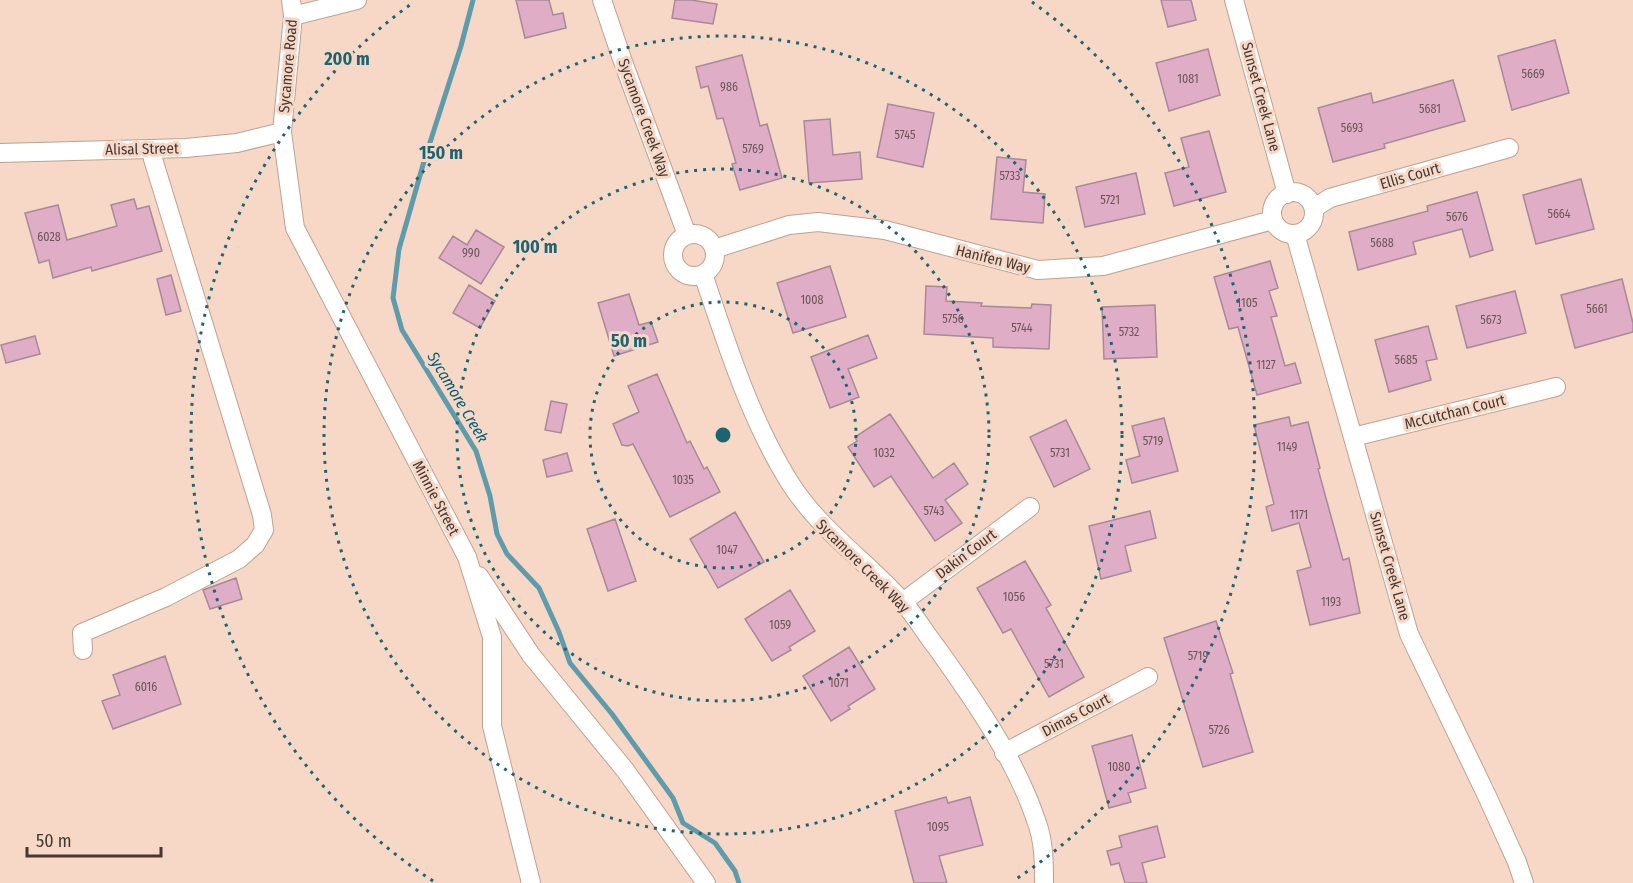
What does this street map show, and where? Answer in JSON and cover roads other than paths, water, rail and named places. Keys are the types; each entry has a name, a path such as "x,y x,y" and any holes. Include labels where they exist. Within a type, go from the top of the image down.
{"street":[{"path":"292,8 357,0"},
{"name":"Sycamore Creek Way","path":"602,0 621,59 687,235"},
{"name":"Sunset Creek Lane","path":"1234,0 1287,194"},
{"name":"Sycamore Road","path":"282,132 292,8"},
{"name":"Alisal Street","path":"0,153 186,148 237,143 282,132"},
{"name":"Minnie Street","path":"282,132 295,228 467,557 492,637 492,726 531,883"},
{"name":"Ellis Court","path":"1314,208 1330,198 1509,148"},
{"path":"83,650 82,633 166,597 239,559 255,545 264,530 259,505 153,159 152,149"},
{"path":"1296,192 1302,194 1307,197 1314,208 1312,224 1303,232 1295,234 1281,231 1273,220 1273,207 1287,194 1296,192"},
{"name":"Hanifen Way","path":"714,249 745,237 789,225 818,222 851,224 885,230 1038,270 1103,266 1273,220"},
{"name":"Sunset Creek Lane","path":"1295,234 1409,634 1513,853 1524,883"},
{"path":"687,235 703,235 711,242 714,249 715,257 712,265 703,274 687,275 674,262 674,248 677,242 687,235"},
{"name":"Sycamore Creek Way","path":"703,274 750,404 790,483 815,517 903,602 950,667 1004,753 1024,789 1037,822 1044,850 1044,883"},
{"name":"McCutchan Court","path":"1353,437 1556,387"},
{"name":"Dakin Court","path":"903,602 1030,507"},
{"path":"467,557 531,656 625,770 706,883"},
{"name":"Dimas Court","path":"1004,753 1148,678"}],"waterway":[{"name":"Sycamore Creek","path":"473,0 399,249 393,298 402,330 476,451 490,496 497,534 507,554 539,588 570,663 612,714 673,798 683,823 715,843 735,871 739,883"}]}
